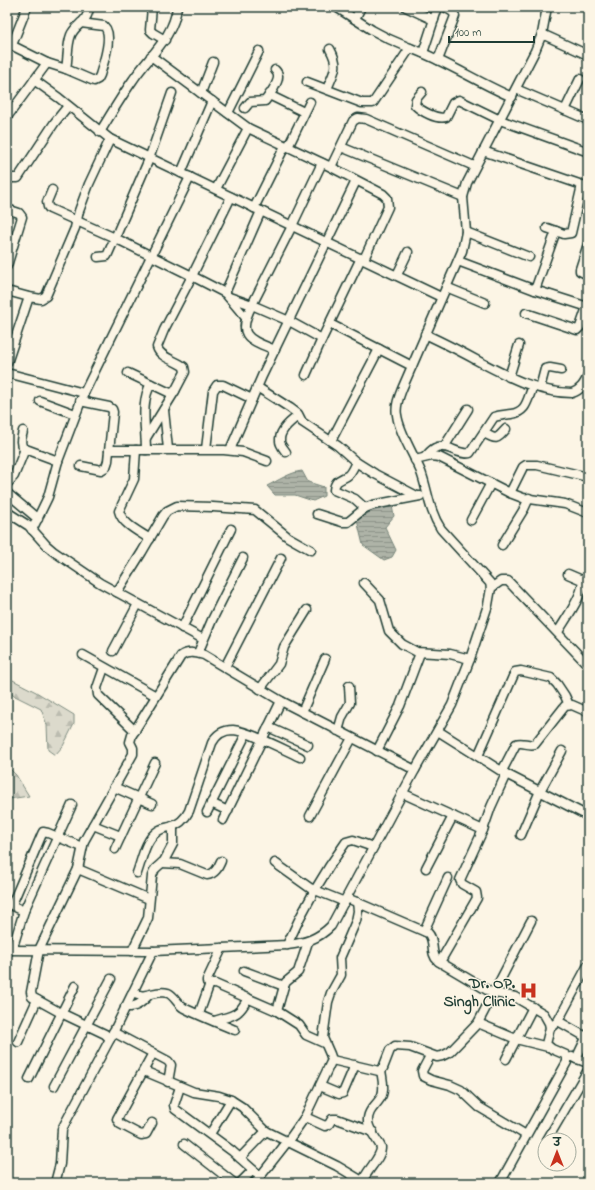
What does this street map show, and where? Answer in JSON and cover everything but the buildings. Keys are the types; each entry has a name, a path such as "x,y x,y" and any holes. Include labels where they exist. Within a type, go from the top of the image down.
{"street":[{"path":"27,7 10,44 47,63 94,81 98,79 100,75 108,43 108,32 104,26 81,23"},
{"path":"66,70 71,36 76,27 87,17 89,7"},
{"path":"152,7 150,30 165,40"},
{"path":"100,132 125,91 165,40 174,23 177,7"},
{"path":"336,7 389,39 438,60 483,84 512,97"},
{"path":"354,19 360,7"},
{"path":"406,7 434,20"},
{"path":"423,53 438,7"},
{"path":"438,60 455,16 453,12 445,7"},
{"path":"72,805 24,911 10,950 153,951 287,945 308,942 324,934 332,926 402,793 452,704 470,659 488,605 491,588 487,578 436,521 427,496 424,480 397,416 396,407 425,334 458,261 465,240 466,232 463,198 467,182 474,166 512,97 542,34 547,7"},
{"path":"542,34 588,55"},
{"path":"307,82 365,104 373,102 410,48"},
{"path":"327,89 336,65 335,58 330,49"},
{"path":"228,113 259,51"},
{"path":"151,56 248,128 322,162 383,194 387,198 388,207 322,339 306,375"},
{"path":"200,93 213,62"},
{"path":"7,117 47,63"},
{"path":"245,108 250,102 265,101 278,78 278,74 275,70"},
{"path":"565,110 580,79"},
{"path":"34,80 110,139 441,297"},
{"path":"516,89 588,120"},
{"path":"422,92 416,99 415,105 420,109 438,117 443,118 446,116 453,102 459,100 500,120 586,151"},
{"path":"98,258 107,256 150,159 172,93"},
{"path":"269,95 304,112"},
{"path":"181,173 212,102"},
{"path":"227,295 258,209 310,102"},
{"path":"331,167 353,121 356,118 359,102"},
{"path":"7,176 18,178 55,122 68,106"},
{"path":"356,118 366,119 474,166"},
{"path":"216,189 248,128"},
{"path":"7,291 41,299 46,296 77,222 89,184 110,139"},
{"path":"341,146 463,198"},
{"path":"483,151 585,186 571,233 564,234 547,228"},
{"path":"275,350 248,337 244,329 246,318 322,162"},
{"path":"32,530 48,497 58,461 80,401 190,177"},
{"path":"230,450 257,387 356,181"},
{"path":"52,190 47,202 48,207 77,222 115,238 227,295 289,322 322,339"},
{"path":"146,438 164,410 185,372 184,367 163,355 159,352 157,347 164,330 231,197"},
{"path":"7,209 19,213 22,217 7,266"},
{"path":"535,290 556,231"},
{"path":"466,232 529,257"},
{"path":"586,274 580,271 580,269 588,244"},
{"path":"397,276 408,252"},
{"path":"458,261 535,290 587,307 580,327 577,330 526,313"},
{"path":"446,287 485,303"},
{"path":"227,295 246,318"},
{"path":"7,363 29,297"},
{"path":"330,324 412,366"},
{"path":"425,334 509,377 536,387 572,393 583,386 588,378"},
{"path":"509,377 519,345"},
{"path":"331,441 379,349"},
{"path":"425,457 433,449 440,447 463,454 470,453 494,417 519,412 524,409 545,369 550,368 561,370"},
{"path":"7,373 84,393"},
{"path":"128,373 168,392 171,393 175,391"},
{"path":"146,450 145,396 151,384"},
{"path":"206,449 213,391 215,387 220,384 252,399"},
{"path":"257,387 290,408 302,422 331,441 356,462 375,474 417,496"},
{"path":"40,401 75,414"},
{"path":"80,401 109,407 113,412 108,465 101,470 81,466"},
{"path":"444,447 468,409"},
{"path":"164,410 168,450"},
{"path":"286,452 281,444 280,437 290,423 298,416"},
{"path":"484,433 498,438 506,429"},
{"path":"23,431 21,445 25,449 58,461"},
{"path":"7,484 14,476 25,449"},
{"path":"109,450 230,450 251,454 267,461"},
{"path":"136,450 134,479 119,511 124,521 150,539"},
{"path":"416,460 432,456 439,457 510,493 565,504 588,513"},
{"path":"356,462 349,475 338,480 334,490 355,499 365,508"},
{"path":"510,493 523,467 526,465 537,465 588,477"},
{"path":"471,520 491,484"},
{"path":"7,493 38,519"},
{"path":"316,514 342,522 348,522 365,508 384,502 405,500 417,496 427,496"},
{"path":"502,545 529,498"},
{"path":"117,592 163,516 172,508 183,506 256,510 288,537 311,550"},
{"path":"7,512 23,521 53,550 100,583 203,639"},
{"path":"182,628 231,529"},
{"path":"198,653 203,639 243,558"},
{"path":"224,667 281,558"},
{"path":"558,632 583,585 582,580 568,574"},
{"path":"491,588 501,581 508,581 588,665"},
{"path":"364,583 380,600 386,626 393,636 410,649 420,653 454,655 470,659"},
{"path":"113,651 138,604"},
{"path":"260,689 272,671 277,667 284,647 307,610"},
{"path":"168,1082 171,1068 170,1063 153,1053 107,1035 61,1013 32,997 31,994 39,950 78,868 82,846 133,754 134,751 130,739 181,656 185,653 198,653 204,655 281,701 415,770"},
{"path":"377,750 400,706 420,653"},
{"path":"83,656 156,696"},
{"path":"302,712 325,659"},
{"path":"104,668 97,688 98,695 135,731"},
{"path":"478,756 515,672 521,671 551,678 558,684 569,705"},
{"path":"338,731 342,717 350,703 349,686"},
{"path":"223,820 281,701"},
{"path":"440,962 477,898 476,892 462,884 460,880 483,830 516,744 535,744 563,708 569,705 578,707 588,712"},
{"path":"268,727 308,745"},
{"path":"137,873 152,837 159,830 173,826 183,820 189,811 215,738 218,735 227,731 237,731 262,740 300,757"},
{"path":"438,731 504,773 588,816"},
{"path":"207,812 246,734"},
{"path":"310,816 352,738"},
{"path":"521,835 540,791 562,751"},
{"path":"115,849 155,763"},
{"path":"114,787 152,804"},
{"path":"402,793 483,830"},
{"path":"211,803 228,811"},
{"path":"426,868 453,816"},
{"path":"93,825 121,836"},
{"path":"132,951 148,918 152,876 155,870 162,863 173,844 173,826"},
{"path":"24,911 15,908 13,906 13,902 42,834 46,832 82,846"},
{"path":"287,945 314,890 346,842 353,840 373,847"},
{"path":"162,863 180,864 210,875 217,870 221,861"},
{"path":"275,862 303,884 314,890 357,902 430,935 434,958 487,990 515,998 534,1007 544,1014 550,1028 546,1041 548,1047"},
{"path":"78,868 149,899"},
{"path":"424,931 448,878"},
{"path":"180,1086 174,1108 240,1158 253,1170 257,1180 305,1117 332,1060 324,1043 323,1036 328,999 341,975 340,958 356,921 358,911 357,902"},
{"path":"144,1071 194,1092 231,1100 242,1107 266,1131 337,1166 362,1182 368,1169 379,1156 381,1150 380,1144 368,1124 368,1117 371,1109 382,1095 382,1070 390,1050 395,1046 410,1047 430,1056 442,1056 450,1052 478,1023 531,921"},
{"path":"277,1012 284,986 286,982 298,972 308,942"},
{"path":"210,984 207,980 222,948"},
{"path":"54,1183 60,1164 62,1129 111,1036 153,951"},
{"path":"550,1028 558,1022 588,965"},
{"path":"244,971 284,986"},
{"path":"54,1086 110,979"},
{"path":"210,984 215,984 277,1012 299,1025 306,1035 324,1043"},
{"path":"199,1014 210,984"},
{"path":"29,1079 75,986"},
{"path":"125,1007 135,1006 148,996 158,992 167,993 174,997 184,1008 235,1030"},
{"path":"132,993 140,996 148,996"},
{"path":"214,1021 239,1012 243,1008 248,998"},
{"path":"18,1042 37,1000"},
{"path":"506,1059 534,1007"},
{"path":"558,1022 587,1035 576,1059"},
{"path":"478,1023 516,1039 548,1047 588,1063"},
{"path":"152,1122 146,1134 141,1135 117,1121 118,1116 153,1053"},
{"path":"500,1183 567,1062 566,1055"},
{"path":"430,1056 422,1072 423,1076 461,1090 479,1107 526,1134"},
{"path":"332,1060 382,1070"},
{"path":"320,1086 339,1094 343,1093 355,1065"},
{"path":"552,1132 588,1070"},
{"path":"210,1134 231,1100"},
{"path":"305,1117 326,1126 332,1119 337,1118 373,1132"},
{"path":"240,1158 266,1131"},
{"path":"184,1144 234,1183"},
{"path":"240,1183 253,1170"}],"green space":[{"path":"7,677 36,692 74,715 74,724 63,746 55,755 48,750 47,725 41,709 7,692"},
{"path":"7,766 16,775 29,796 9,799 7,797"}],"shaded area":[{"path":"302,471 308,482 324,487 324,496 313,501 295,495 275,495 267,486 289,475"},
{"path":"383,504 392,506 394,516 385,527 396,550 392,557 384,560 363,545 357,520"}],"place":[{"name":"Dr. OP. Singh Clinic","path":"528,991"}]}
